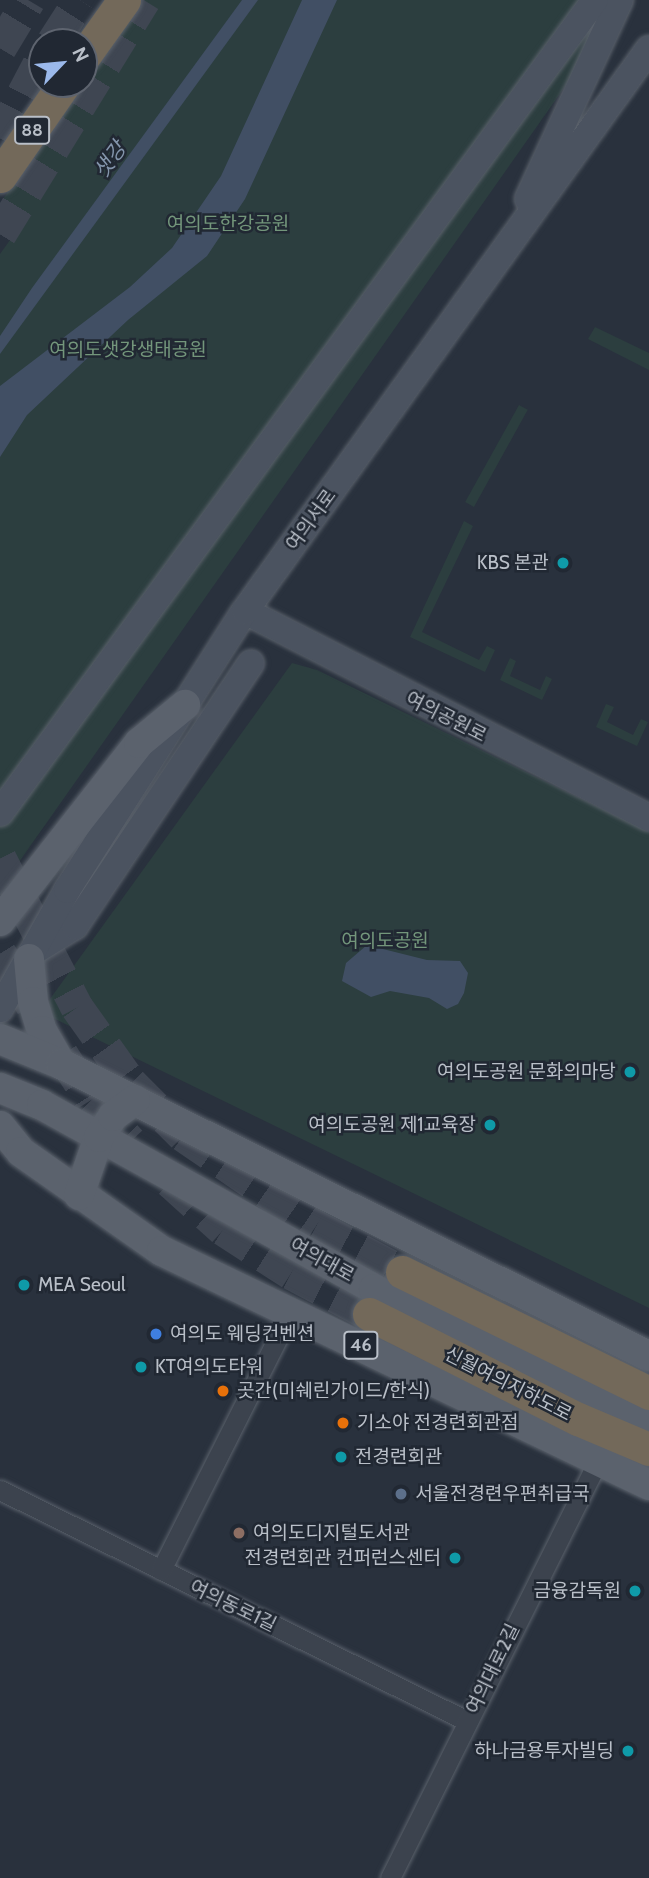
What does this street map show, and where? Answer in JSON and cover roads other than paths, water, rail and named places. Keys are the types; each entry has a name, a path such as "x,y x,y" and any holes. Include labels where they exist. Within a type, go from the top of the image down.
{"highway":[{"path":"98,36 124,0"},
{"name":"88","path":"0,176 54,98"},
{"path":"402,1272 649,1393"},
{"name":"신월여의지하도로","path":"369,1314 578,1419 649,1450"},
{"path":"578,1419 649,1471"}],"main road":[{"path":"0,813 594,0"},
{"path":"502,257 620,0"},
{"name":"여의서로","path":"0,1009 67,890 245,611 649,49"},
{"name":"여의공원로","path":"245,611 301,643 649,818"},
{"path":"67,890 251,663 274,648 301,643"},
{"path":"61,1064 33,1002 32,955 75,926 251,663"},
{"path":"0,920 139,743 185,705"},
{"path":"0,1039 61,1064 135,1100 649,1356"},
{"name":"여의대로","path":"0,1088 99,1137 374,1289 649,1421"},
{"path":"79,1195 99,1137 113,1116 135,1100"},
{"path":"0,1126 22,1152 79,1195"},
{"path":"0,1152 79,1195"},
{"name":"46","path":"79,1195 162,1251 649,1485"}],"street":[{"path":"160,1570 291,1312"},
{"name":"여의대로2길","path":"390,1878 598,1461"},
{"name":"여의동로1길","path":"0,1490 467,1721"}],"water":[{"path":"242,0 258,0 0,354 0,336 32,288"},
{"path":"302,0 337,0 245,199 207,256 128,320 27,415 0,457 0,386 130,287 172,248 221,176"},
{"path":"367,945 427,960 460,961 468,973 464,993 458,1004 447,1009 429,998 390,991 371,997 342,981 346,963"}],"tunnel":[{"path":"0,48 29,0"},
{"path":"62,28 80,0"},
{"path":"0,234 144,0"},
{"path":"0,138 28,85"},
{"path":"0,858 77,1007 131,1083 183,1135 316,1226 402,1272"},
{"path":"0,953 32,1005"},
{"path":"62,1054 91,1100 130,1141"},
{"path":"170,1181 223,1229 291,1273 369,1314"}],"place":[{"name":"KBS 본관","path":"563,563"},
{"name":"여의도공원 문화의마당","path":"630,1072"},
{"name":"여의도공원 제1교육장","path":"490,1125"},
{"name":"MEA Seoul","path":"24,1285"},
{"name":"여의도 웨딩컨벤션","path":"156,1334"},
{"name":"KT여의도타워","path":"141,1367"},
{"name":"곳간(미쉐린가이드/한식)","path":"223,1391"},
{"name":"기소야 전경련회관점","path":"343,1423"},
{"name":"전경련회관","path":"341,1457"},
{"name":"서울전경련우편취급국","path":"401,1494"},
{"name":"여의도디지털도서관","path":"239,1533"},
{"name":"전경련회관 컨퍼런스센터","path":"455,1558"},
{"name":"금융감독원","path":"635,1591"},
{"name":"하나금용투자빌딩","path":"628,1751"}],"water label":[{"name":"샛강","path":"110,160"}],"park label":[{"name":"여의도한강공원","path":"228,224"},
{"name":"여의도샛강생태공원","path":"128,350"},
{"name":"여의도공원","path":"385,941"}]}
